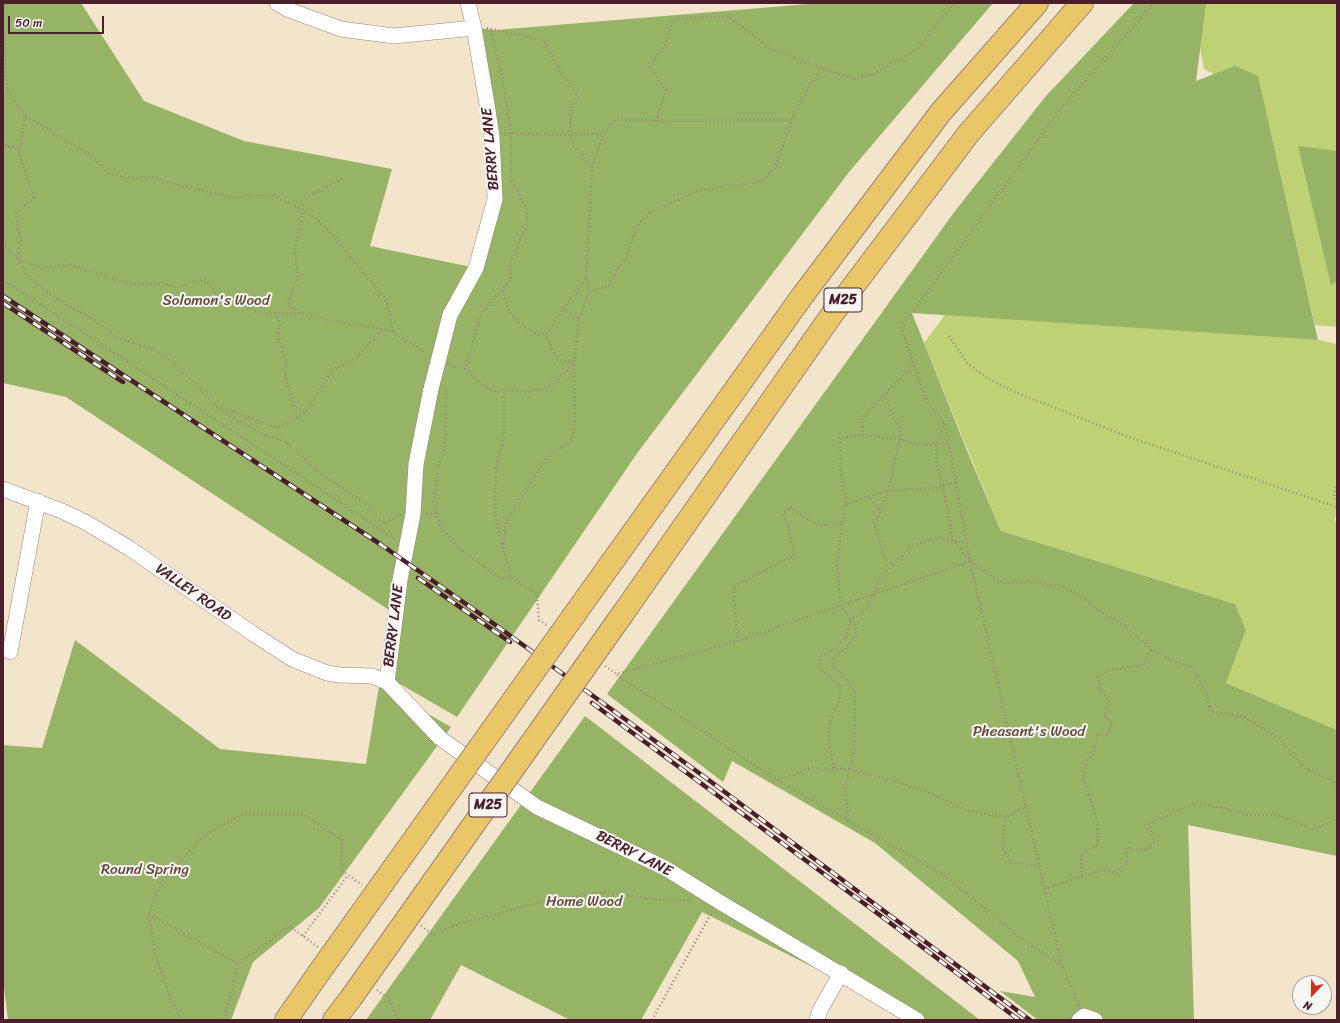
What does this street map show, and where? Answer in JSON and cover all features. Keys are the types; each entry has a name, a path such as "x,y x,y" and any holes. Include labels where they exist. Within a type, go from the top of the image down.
{"highway":[{"name":"M25","path":"286,1020 803,295 932,124 1038,3"},
{"name":"M25","path":"334,1020 624,612 833,313 968,133 1082,3"}],"street":[{"path":"277,3 289,10 341,29 394,36 474,28"},
{"name":"BERRY LANE","path":"468,3 474,28 492,137 495,199 476,268 450,315 438,361 416,464 413,514 400,580 387,682 440,738 538,807 665,868 917,1020"},
{"name":"VALLEY ROAD","path":"3,489 38,501 85,522 129,548 252,634 292,659 327,673 372,676 387,682"},
{"path":"10,652 38,501"},
{"path":"817,1020 820,1010 840,973"}],"path":[{"path":"3,8 7,3"},
{"path":"656,121 666,90 649,66 666,44 673,20 701,17 729,17 772,50 854,78 872,75 919,48 940,18 955,3"},
{"path":"1086,1019 1062,966 970,562 945,423 928,404 901,328 1059,111 1154,3"},
{"path":"474,28 490,28 544,40 560,72 578,95 570,109 570,135 575,148 592,167"},
{"path":"3,32 7,91 25,116 90,155 110,174 134,178 149,177 236,198 248,195 274,196 303,210 318,220 341,244 387,301 393,332"},
{"path":"589,293 610,285 616,271 627,257 639,224 650,212 697,191 762,181 775,168 795,111 811,83 824,69"},
{"path":"17,259 21,244 16,213 34,198 19,154 25,116"},
{"path":"503,550 506,522 547,458 571,441 575,424 574,362 579,320 589,293 587,273 592,167 604,133 616,119 656,121 792,120"},
{"path":"492,137 511,133 570,135 604,133"},
{"path":"3,142 8,147 20,146"},
{"path":"301,313 288,304 298,277 295,248 305,198 343,178"},
{"path":"3,243 17,259 27,275 51,295 94,320 119,338 150,348 166,357 198,386 217,407 238,421 269,437 285,441 317,471 369,506 377,518 385,523 404,512"},
{"path":"17,259 43,268 71,265 128,284 166,284 178,288 192,282 205,280 216,292 259,313 301,313 332,321 383,329 393,332 438,361 465,369 480,384 496,392 504,390 528,392 545,388 560,379 574,362"},
{"path":"546,334 586,278 587,273"},
{"path":"3,280 319,488 406,548"},
{"path":"503,290 509,311 522,326 537,334 546,334"},
{"path":"563,310 579,320"},
{"path":"276,313 280,324 277,333 286,361 285,376 294,407 305,412"},
{"path":"217,407 276,427 291,422 305,412 332,370 354,360 383,329"},
{"path":"546,334 557,360 574,362"},
{"path":"949,336 967,364 987,378 1017,393 1126,436 1337,507"},
{"path":"863,435 862,418 914,364"},
{"path":"446,386 445,448 439,464 434,501 440,526 460,548 500,578 511,577 537,594 539,620 552,629"},
{"path":"504,390 504,434 496,468 495,512 503,550 511,577"},
{"path":"884,395 900,429 900,440 888,491 881,511 874,523 884,557 893,565"},
{"path":"945,423 936,444 938,462 953,541 970,562 1001,583 1031,582 1064,587 1084,598 1095,608 1125,626 1151,649 1168,659 1192,667 1207,695 1210,711 1244,717 1279,738 1303,767 1330,779 1337,786"},
{"path":"849,821 845,792 849,768 854,755 856,693 843,674 831,664 833,658 845,650 856,636 855,625 841,606 837,564 846,500 841,474 840,438 863,435 925,445 948,443"},
{"path":"845,506 868,496 888,491 935,488 956,482"},
{"path":"1337,482 1334,496 1337,502"},
{"path":"868,496 881,511"},
{"path":"738,641 733,587 794,555 788,526 783,514 790,507 817,526 842,524"},
{"path":"834,768 829,746 830,720 840,699 840,686 819,667 821,656 834,649 846,637 852,620 868,608 879,581 912,545 939,538 967,543"},
{"path":"617,674 738,641 970,562"},
{"path":"1082,876 1081,854 1098,844 1097,820 1083,778 1087,760 1093,753 1098,735 1108,734 1112,724 1105,716 1110,702 1101,690 1098,677 1110,670 1144,665 1151,649"},
{"path":"604,665 777,780 944,875 1025,941 1062,966"},
{"path":"777,780 812,768 849,768 921,789 968,810 1005,817 1026,807"},
{"path":"1044,889 1104,870 1117,872 1127,863 1126,848 1143,851 1154,844 1148,824 1195,803 1248,814 1277,815 1306,828 1315,830 1337,818"},
{"path":"182,1020 170,997 155,953 149,914 161,883 202,837 243,814 303,814 342,840 341,870 367,888"},
{"path":"1005,817 1003,848 1012,863 1039,865"},
{"path":"303,936 348,875"},
{"path":"416,923 433,935 455,925 541,902 605,892 650,899 694,901"},
{"path":"652,1020 718,901"},
{"path":"149,914 238,964"},
{"path":"224,1020 238,964 289,926 322,950"},
{"path":"372,987 389,999 398,1020"}],"green space":[{"name":"Solomon's Wood","path":"3,3 81,3 144,101 244,141 392,169 370,246 476,268 495,199 478,28 496,30 821,3 993,3 849,172 638,452 457,717 388,677 395,614 66,397 3,383"},
{"name":"Pheasant's Wood","path":"1134,3 1206,3 1196,81 1235,66 1258,76 1318,340 912,313 1001,531 1235,604 1246,630 1226,683 1337,730 1337,856 1188,825 1194,1020 1038,1020 1000,991 1035,997 1018,961 875,843 732,761 723,782 607,694 955,211 1046,96"},
{"path":"1192,3 1337,3 1337,327 1315,325 1258,78 1235,84 1204,69"},
{"path":"1298,146 1337,151 1337,281 1331,285"},
{"path":"945,315 1318,340 1337,344 1337,510 1335,519 1337,528 1337,730 1226,683 1246,630 1235,604 1001,531 924,343"},
{"name":"Round Spring","path":"75,640 220,749 366,764 379,686 451,727 319,908 253,962 231,1020 8,1020 3,979 3,745 42,748"},
{"name":"Home Wood","path":"585,716 980,1020 920,1020 702,912 641,1020 570,1020 461,965 430,1020 366,1020"}],"railway":[{"path":"3,296 380,544 479,613 706,778 1030,1020"},
{"path":"3,303 123,382"},
{"path":"418,578 510,642"},
{"path":"592,703 877,913 1019,1020"}]}
